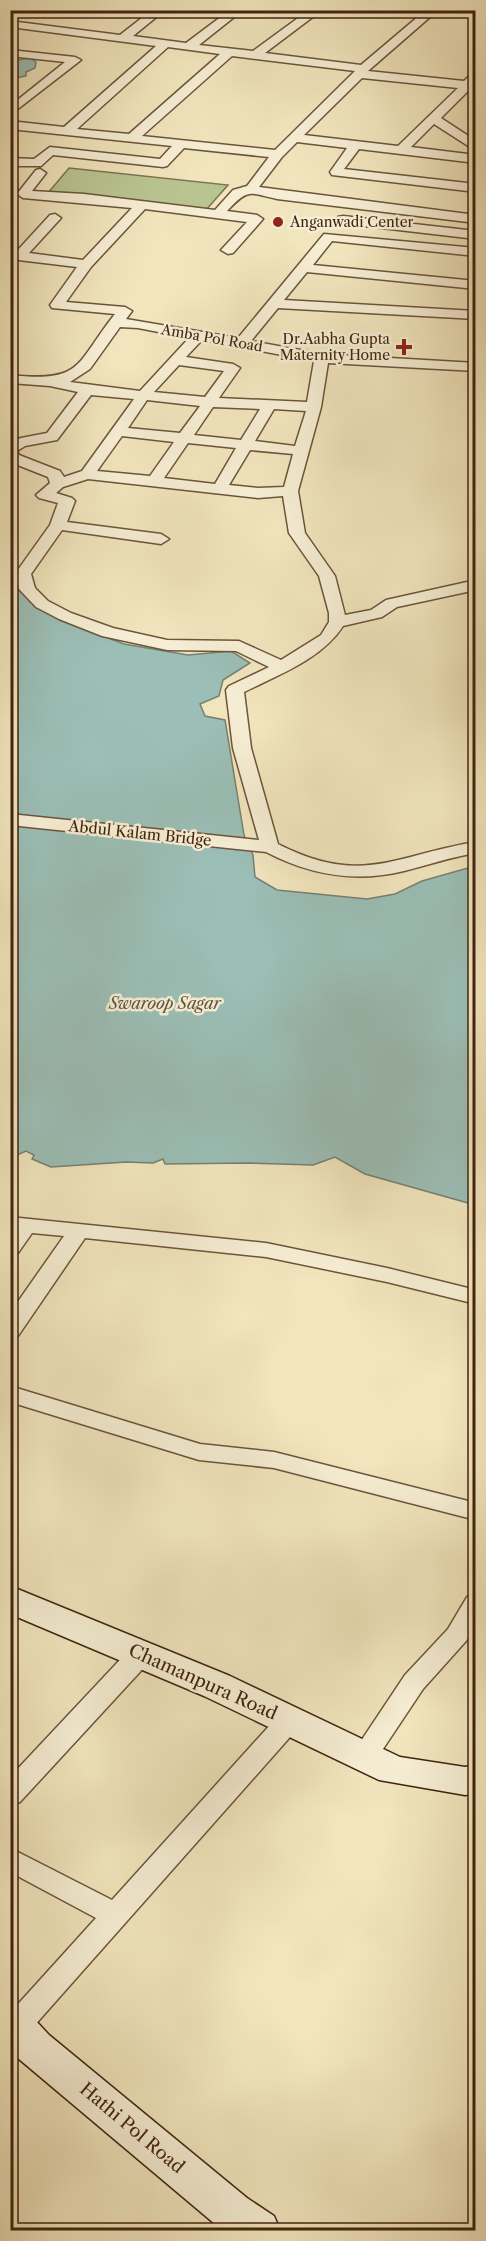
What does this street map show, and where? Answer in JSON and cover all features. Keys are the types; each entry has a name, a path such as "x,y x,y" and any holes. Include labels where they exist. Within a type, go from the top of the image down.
{"street":[{"path":"123,38 160,10"},
{"path":"188,46 238,10"},
{"path":"255,55 317,10"},
{"path":"218,214 237,193 251,189 278,154 294,138 362,72 433,10"},
{"path":"464,10 476,18"},
{"path":"10,24 255,55 362,72 473,84"},
{"path":"10,112 106,36"},
{"path":"67,131 165,44"},
{"path":"132,138 229,52"},
{"path":"10,53 83,54"},
{"path":"401,150 433,118 473,84"},
{"path":"433,118 476,147"},
{"path":"10,125 278,154"},
{"path":"294,138 476,159"},
{"path":"10,162 37,163 50,151 163,163 181,144"},
{"path":"325,186 356,144"},
{"path":"40,173 23,194 218,214 267,207 325,186 476,188"},
{"path":"325,186 356,205 476,219"},
{"path":"251,189 267,207"},
{"path":"15,255 86,264 142,205"},
{"path":"242,343 356,205"},
{"path":"228,250 267,207"},
{"path":"15,255 55,218"},
{"path":"343,220 476,236"},
{"path":"329,237 476,252"},
{"name":"Amba Pol Road","path":"86,264 57,305 124,312 138,324 322,358 476,367"},
{"path":"304,268 476,285"},
{"path":"274,304 476,315"},
{"path":"13,383 50,382 71,377 87,366 124,312"},
{"path":"87,474 144,395 198,336"},
{"path":"322,358 314,407 290,490 297,533 327,576 337,613 337,622 327,638 282,667 235,690 242,748 270,847 294,860 326,870 377,871 476,847"},
{"path":"155,480 233,368 176,360"},
{"path":"50,382 87,390 208,402 314,407"},
{"path":"58,484 56,474 14,458 10,451 21,442 51,437 87,390"},
{"path":"220,488 248,445 270,404"},
{"path":"118,431 303,451"},
{"path":"282,667 240,646 167,645 108,632 65,616 42,604 27,589 23,574 58,525 67,501 44,495 58,484 87,474 258,493 290,490"},
{"path":"58,525 161,539"},
{"path":"337,622 376,614 392,603 476,585"},
{"name":"Abdul Kalam Bridge","path":"10,819 270,847"},
{"path":"10,1248 19,1224 266,1250 387,1275 476,1297"},
{"path":"10,1331 80,1231"},
{"path":"10,1394 199,1452 274,1460 476,1512"},
{"name":"Chamanpura Road","path":"12,1602 141,1654 379,1763 465,1781 476,1779"},
{"path":"379,1763 414,1682 457,1635 476,1603"},
{"path":"10,1795 141,1654"},
{"path":"13,2024 116,1915 289,1721"},
{"path":"10,1859 116,1915"},
{"name":"Hathi Pol Road","path":"13,2024 34,2047 231,2211 258,2230"}],"green space":[{"path":"69,168 228,185 206,210 48,193"}],"water":[{"path":"30,58 36,62 35,68 26,72 26,76 11,79 11,61"},
{"name":"Swaroop Sagar","path":"11,578 47,609 74,625 124,644 188,655 231,651 250,663 223,680 219,696 200,704 205,716 225,720 244,835 253,855 255,877 277,890 367,899 395,894 422,881 475,866 475,1205 365,1174 335,1157 313,1165 165,1164 163,1159 153,1163 126,1162 51,1167 32,1159 34,1155 26,1151 15,1156 11,1153"}],"place":[{"name":"Anganwadi Center","path":"278,222"},
{"name":"Dr.Aabha Gupta Maternity Home","path":"404,347"}]}
